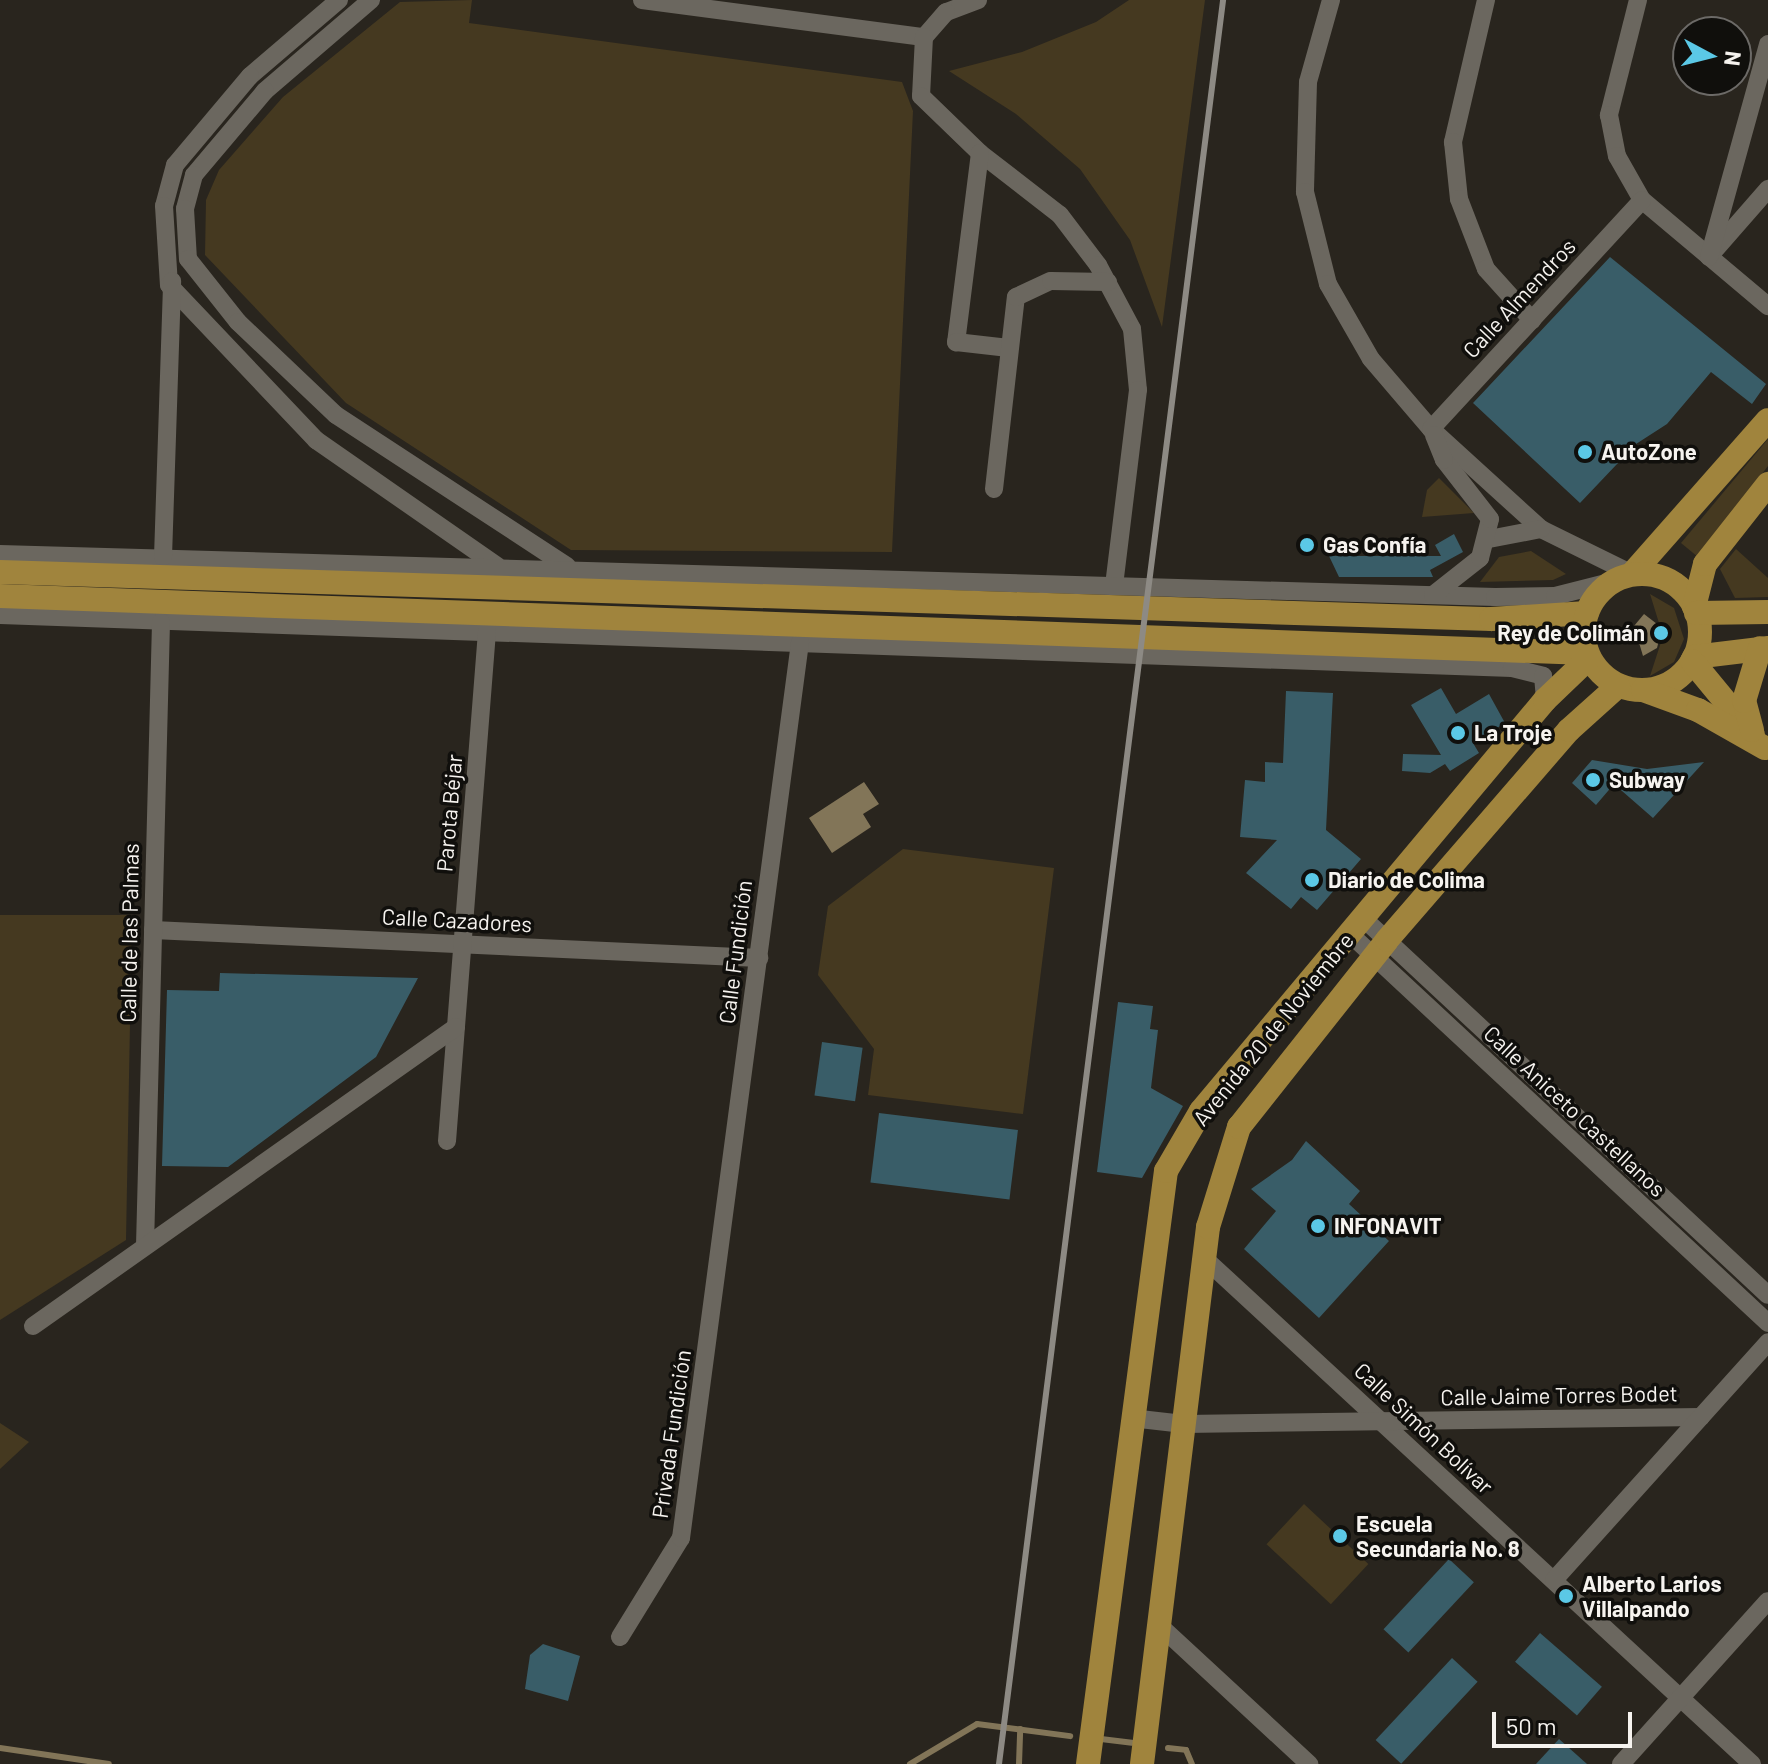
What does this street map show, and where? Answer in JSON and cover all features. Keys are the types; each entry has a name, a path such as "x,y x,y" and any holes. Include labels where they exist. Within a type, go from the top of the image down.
{"main road":[{"path":"0,596 49,585 1491,619 1587,613 1768,420"},
{"path":"1762,744 1693,659 1695,610 1705,564 1768,484"},
{"path":"0,572 49,585 1489,648 1588,656 1618,686 1643,690 1698,710 1762,744"},
{"path":"1623,578 1665,579 1695,610 1768,612"},
{"path":"1587,613 1588,656"},
{"path":"1643,690 1666,685 1693,659 1764,648 1744,701 1762,744"},
{"name":"Avenida 20 de Noviembre","path":"1088,1764 1131,1418 1166,1171 1201,1111 1545,700 1588,656"},
{"name":"Avenida 20 de Noviembre","path":"1142,1764 1204,1258 1216,1189 1239,1127 1381,949 1569,730 1618,686"}],"street":[{"path":"163,557 169,285 164,206 175,165 250,76 339,0"},
{"path":"371,0 265,91 194,175 185,209 188,259 238,322 336,415 569,567"},
{"path":"642,0 924,37"},
{"path":"978,0 946,12 924,37 921,96 980,153 1060,215 1108,282 1132,329 1138,390 1120,587 1138,615 1133,642 1122,652"},
{"path":"1331,0 1308,82 1305,192 1328,284 1371,359 1431,429 1541,529 1623,578"},
{"path":"1486,0 1453,142 1459,199 1486,269 1532,320"},
{"path":"1638,0 1609,115 1617,156 1642,200 1768,306"},
{"path":"1709,257 1768,44"},
{"path":"980,153 956,342 1009,348"},
{"path":"1709,257 1768,189"},
{"name":"Calle Almendros","path":"1431,429 1642,200"},
{"path":"169,285 188,259"},
{"path":"994,489 1016,297 1051,281 1108,282"},
{"path":"169,285 316,440 497,566"},
{"path":"316,440 336,415"},
{"path":"1431,429 1444,460 1484,503 1489,539 1468,572 1433,595"},
{"path":"1489,539 1541,529"},
{"path":"0,554 569,567 1433,595 1555,596 1623,578"},
{"path":"1192,655 1180,647 1174,616 1183,598 1200,588"},
{"path":"0,615 1122,652 1530,669 1543,676 1545,700"},
{"name":"Calle de las Palmas","path":"145,1246 161,622"},
{"name":"Parota Béjar","path":"447,1141 487,632"},
{"name":"Calle Fundición","path":"717,1269 800,642"},
{"name":"Calle Aniceto Castellanos","path":"1357,926 1768,1323"},
{"name":"Calle Cazadores","path":"153,930 759,958"},
{"name":"Calle Aniceto Castellanos","path":"1381,949 1768,1295"},
{"path":"33,1326 456,1027"},
{"name":"Calle Simón Bolívar","path":"1204,1258 1752,1764"},
{"name":"Privada Fundición","path":"620,1637 681,1538 717,1269"},
{"path":"1554,1580 1768,1342"},
{"name":"Calle Jaime Torres Bodet","path":"1131,1418 1184,1424 1701,1417"},
{"path":"1621,1764 1768,1601"},
{"path":"1159,1625 1309,1764"}],"shaded area":[{"path":"472,0 469,23 902,82 913,111 892,552 571,550 346,403 205,255 206,200 219,170 283,97 400,2"},
{"path":"1129,0 1205,0 1162,327 1130,240 1080,169 1016,114 949,71 1022,52 1096,22"},
{"path":"1768,439 1768,466 1698,557 1681,543"},
{"path":"1439,478 1474,513 1422,517 1427,490"},
{"path":"1736,549 1768,578 1768,597 1735,598 1720,569"},
{"path":"1531,551 1566,574 1553,580 1480,582 1499,557"},
{"path":"1650,594 1674,608 1684,639 1674,662 1650,676 1663,636"},
{"path":"1644,614 1657,624 1660,636 1657,648 1643,656 1634,626"},
{"path":"864,782 879,804 863,814 871,827 832,853 809,818"},
{"path":"903,849 1054,868 1023,1114 868,1095 874,1049 818,975 828,906"},
{"path":"0,915 132,915 126,1240 0,1320"},
{"path":"0,1423 29,1442 0,1469"},
{"path":"1304,1504 1368,1564 1331,1604 1266,1544"}],"building":[{"path":"1610,257 1766,384 1752,404 1711,372 1667,424 1636,444 1580,503 1473,403"},
{"path":"1454,534 1463,552 1430,570 1433,577 1339,577 1329,556 1441,556 1435,545"},
{"name":"La Troje","path":"1441,688 1456,714 1489,694 1505,723 1473,743 1479,753 1450,771 1445,764 1430,773 1402,771 1403,754 1441,755 1411,705"},
{"path":"1286,691 1333,693 1326,830 1361,859 1317,910 1301,897 1291,909 1246,873 1277,840 1240,837 1245,780 1265,782 1265,762 1283,763"},
{"path":"1592,760 1647,769 1704,762 1653,818 1614,784 1596,805 1572,783"},
{"path":"220,973 418,978 376,1057 228,1167 162,1166 167,990 219,991"},
{"path":"1118,1002 1153,1006 1150,1029 1158,1030 1151,1088 1183,1106 1142,1178 1097,1172"},
{"path":"822,1042 863,1048 855,1101 814,1095"},
{"path":"879,1113 1018,1130 1009,1200 870,1182"},
{"name":"INFONAVIT","path":"1306,1141 1360,1191 1349,1204 1389,1241 1319,1318 1244,1249 1276,1211 1251,1189 1292,1160"},
{"path":"1449,1559 1474,1582 1408,1652 1384,1629"},
{"path":"1540,1633 1602,1687 1577,1715 1515,1662"},
{"path":"543,1644 580,1656 568,1701 525,1689 530,1655"},
{"path":"1452,1658 1478,1682 1401,1764 1376,1740"},
{"path":"1559,1739 1587,1764 1536,1764"}],"waterway":[{"path":"910,1764 977,1724 1070,1736"},
{"path":"1019,1764 1020,1729"},
{"path":"1101,1739 1132,1743"},
{"path":"0,1748 109,1764"},
{"path":"1168,1748 1186,1750 1192,1764"}],"railway":[{"path":"999,1764 1223,0"}],"place":[{"name":"AutoZone","path":"1585,452"},
{"name":"Gas Confía","path":"1307,545"},
{"name":"Rey de Colimán","path":"1661,633"},
{"name":"La Troje","path":"1458,733"},
{"name":"Subway","path":"1593,780"},
{"name":"Diario de Colima","path":"1312,880"},
{"name":"INFONAVIT","path":"1318,1226"},
{"name":"Escuela Secundaria No. 8","path":"1340,1536"},
{"name":"Alberto Larios Villalpando","path":"1566,1596"}]}
